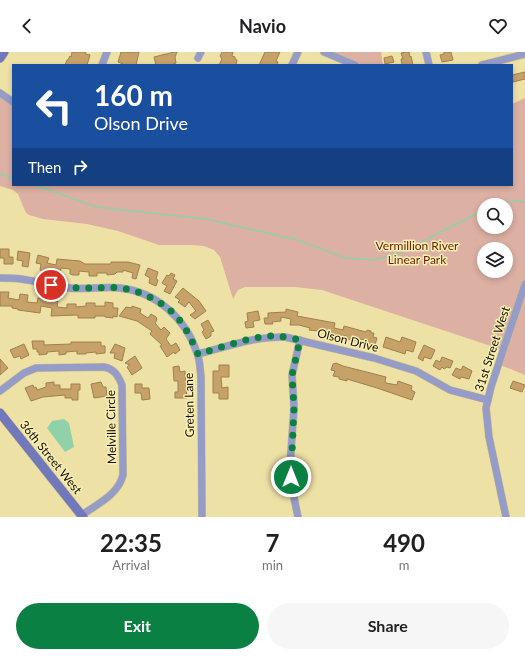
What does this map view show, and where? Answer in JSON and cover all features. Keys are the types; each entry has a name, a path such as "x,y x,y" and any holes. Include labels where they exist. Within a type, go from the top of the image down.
{"street":[{"path":"0,58 4,52"},
{"path":"102,64 107,52"},
{"path":"292,64 298,52"},
{"path":"324,52 353,64"},
{"path":"426,52 429,64"},
{"path":"485,64 511,55 525,54"},
{"path":"0,93 12,101"},
{"name":"Greten Lane","path":"0,278 20,278 70,288 121,288 141,293 161,303 181,322 198,354 201,377 202,517"},
{"name":"31st Street West","path":"506,517 489,437 486,412 488,400 525,284"},
{"name":"Olson Drive","path":"198,354 255,339 271,336 285,337 374,358 416,371 450,390 488,400"},
{"path":"298,517 292,488 290,466 294,407 292,375 300,340"},
{"name":"Melville Circle","path":"0,391 24,373 36,368 104,367 109,368 117,375 122,385 123,475 119,487 82,516"},
{"name":"36th Street West","path":"0,413 82,516"}],"green space":[{"path":"324,52 381,52 383,64 353,64"},
{"name":"Vermillion River Linear Park","path":"0,93 12,101 12,186 513,186 513,104 525,98 525,375 498,364 503,350 322,290 295,287 245,287 238,290 233,299 220,257 214,250 204,246 159,245 118,231 87,224 43,219 29,215 26,213 18,194 13,190 0,186"}],"shaded area":[{"path":"64,419 69,423 74,447 65,452 47,428 52,421"}],"building":[{"path":"72,52 86,52 85,54 90,55 87,64 65,64 70,56 71,57"},
{"path":"121,52 139,52 136,64 123,64 118,62"},
{"path":"177,52 175,57 176,63 174,64 156,64 154,57"},
{"path":"222,52 233,52 232,56 237,60 236,64 220,64 222,59 220,56"},
{"path":"265,52 280,52 276,61 278,62 277,64 259,64"},
{"path":"409,52 413,64 402,64 401,59 403,59 401,53"},
{"path":"444,52 451,52 453,60 442,62 440,55 444,54"},
{"path":"392,56 394,62 385,64 384,58"},
{"path":"525,72 525,79 513,82 513,75"},
{"path":"0,249 9,249 9,257 13,257 13,264 4,264 4,258 0,258"},
{"path":"18,251 30,253 28,267 22,266 23,261 17,260"},
{"path":"38,255 49,258 47,263 56,265 57,259 80,261 85,264 111,264 111,262 128,262 140,265 136,279 132,278 133,273 123,270 123,272 117,272 115,274 107,275 107,273 97,273 97,276 89,276 89,272 79,271 79,275 73,275 70,274 70,269 61,268 60,274 40,270 41,264 36,263"},
{"path":"148,268 158,272 156,286 149,283 150,278 145,275"},
{"path":"171,273 175,275 173,279 177,281 170,294 164,291 167,286 162,283 167,275 169,276"},
{"path":"183,288 199,301 206,311 195,319 190,315 196,311 189,302 185,307 178,302 180,300 175,297"},
{"path":"0,292 9,292 8,298 19,300 20,294 28,295 27,302 37,303 38,298 58,301 57,307 67,308 67,304 76,304 76,307 86,306 86,303 95,303 95,306 105,306 105,302 113,303 113,308 118,308 117,317 95,316 95,318 78,318 78,315 51,316 52,308 41,306 40,313 18,310 12,308 12,306 0,306"},
{"path":"132,306 141,309 140,313 148,318 151,314 156,317 157,320 155,323 161,330 164,327 170,333 166,339 171,346 176,343 180,350 167,357 160,346 162,345 150,334 152,331 137,321 119,316 126,307 132,308"},
{"path":"286,309 298,312 297,316 335,323 334,328 343,330 344,326 366,332 367,330 371,331 371,333 374,333 373,337 377,338 375,345 366,343 365,340 356,338 355,341 347,339 347,336 329,334 327,331 319,329 318,331 309,330 310,328 299,325 290,325 291,319 281,317 281,321 272,322 273,324 265,324 264,318 268,318 268,313 286,312"},
{"path":"258,311 260,320 253,322 254,327 246,328 245,322 248,321 247,313"},
{"path":"208,320 214,331 211,332 211,336 206,339 202,332 204,330 201,324"},
{"path":"386,337 400,342 402,337 416,342 413,352 406,350 405,354 383,347"},
{"path":"32,341 44,341 44,345 71,344 71,342 101,342 101,346 105,346 105,353 96,354 96,352 77,354 77,351 66,352 66,354 59,355 59,351 47,352 47,354 39,355 37,349 33,349"},
{"path":"24,344 29,355 21,359 20,356 14,358 10,350"},
{"path":"115,344 125,348 122,361 114,358 115,353 110,353"},
{"path":"424,345 435,350 431,359 424,357 423,361 418,358"},
{"path":"135,356 142,368 132,375 127,367 130,365 125,363"},
{"path":"442,357 453,361 450,368 447,367 444,369 442,367 440,370 433,366 436,360 440,362"},
{"path":"0,359 8,368 0,375"},
{"path":"336,363 386,377 386,383 397,385 398,381 412,386 411,390 415,392 412,400 347,379 347,381 339,379 339,377 333,376 335,371 331,370 333,364"},
{"path":"219,365 229,365 229,377 221,377 222,388 228,387 228,399 219,399 219,393 213,393 213,371 219,371"},
{"path":"179,366 180,372 185,371 187,398 175,398 175,392 178,392 178,381 174,381 173,367"},
{"path":"463,366 472,371 469,379 461,377 460,379 452,375 456,368 461,370"},
{"path":"513,381 525,385 522,392 510,388"},
{"path":"54,382 54,385 60,385 60,389 71,389 71,384 80,384 80,390 78,390 78,400 65,398 65,395 43,397 31,401 25,388 33,385 37,390 46,387 46,383"},
{"path":"101,382 103,387 106,387 107,396 94,398 91,384"},
{"path":"135,384 142,384 142,388 149,388 150,399 142,400 141,393 135,393"}],"waterway":[{"path":"0,174 12,178"},
{"path":"37,186 97,207 206,219 298,240 345,258 374,260 402,252 477,214"},
{"path":"513,201 525,202"}],"route":[{"path":"51,285 70,288 121,288 148,296 161,303 181,322 198,354 271,336 300,340 293,365 292,375 294,420 290,466 291,477"}]}
